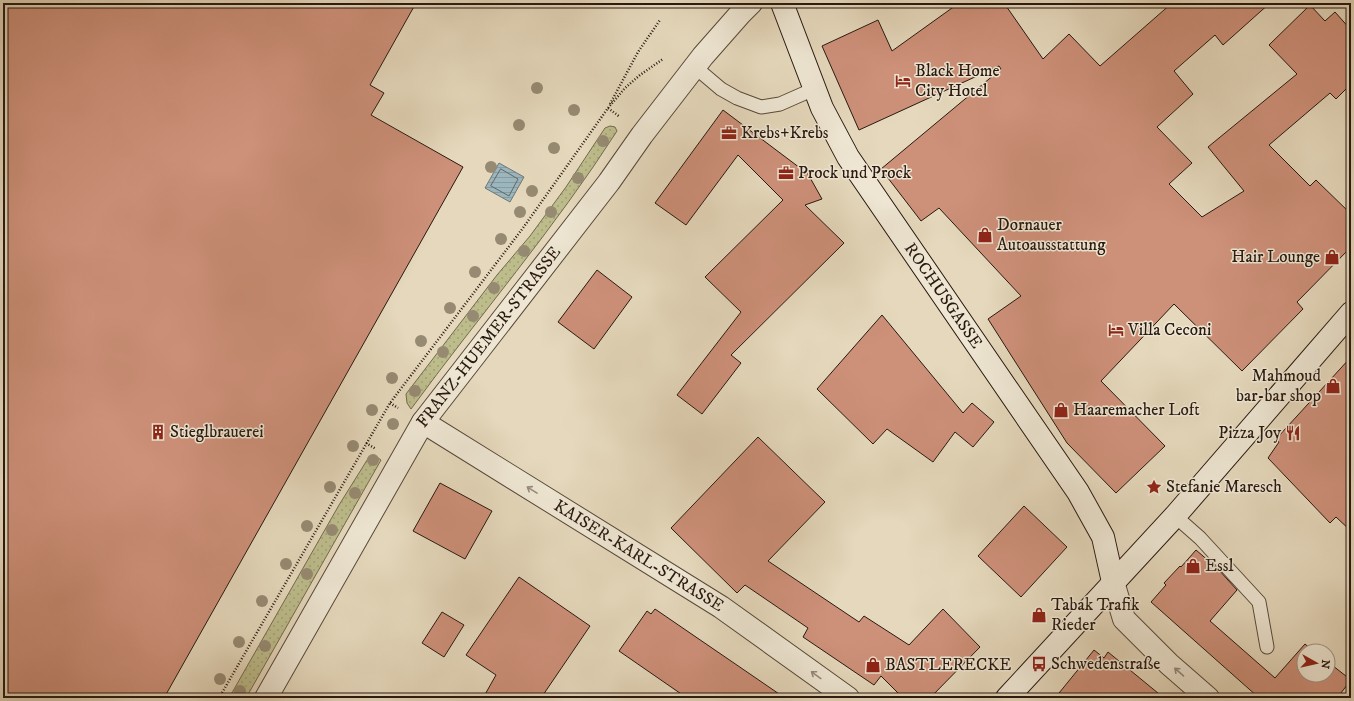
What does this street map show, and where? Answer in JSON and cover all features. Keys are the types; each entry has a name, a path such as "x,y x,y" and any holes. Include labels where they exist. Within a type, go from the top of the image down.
{"street":[{"name":"FRANZ-HUEMER-STRASSE","path":"266,698 423,422 599,194 642,135 734,20 751,3"},
{"name":"ROCHUSGASSE","path":"782,3 822,108 848,157 1078,492 1103,537 1113,582"},
{"path":"1008,698 1175,516 1351,313"},
{"name":"KAISER-KARL-STRASSE","path":"423,422 721,607 848,698"},
{"path":"1113,582 1124,619 1169,664 1208,698"}],"lane":[{"path":"695,68 721,89 737,98 761,107 780,104 814,89"},
{"path":"1175,516 1200,538 1259,602 1267,647"}],"path":[{"path":"608,108 638,52 660,20"}],"shaded area":[{"path":"610,126 615,127 617,131 593,167 543,237 411,409 407,403 406,394 497,275 530,236 566,187 605,128"},
{"path":"374,455 381,460 246,698 229,698 339,505 369,457"}],"water":[{"path":"499,163 524,177 510,202 485,188"}],"building":[{"name":"Stieglbrauerei","path":"3,3 416,3 370,85 384,93 371,115 463,167 164,698 3,698"},
{"path":"959,3 1004,3 1043,59 1069,34 1100,66 1172,3 1270,3 1223,45 1215,35 1174,71 1193,94 1157,127 1192,163 1169,184 1202,217 1244,191 1208,147 1297,74 1269,45 1310,5 1325,21 1335,12 1351,30 1351,84 1336,99 1330,93 1269,145 1310,186 1316,180 1351,214 1351,247 1297,302 1303,309 1242,371 1174,304 1101,381 1165,446 1116,493 1067,443 988,319 1021,296 939,208 921,221 881,169 1001,69 999,66 859,130 822,46 878,20 892,51"},
{"path":"723,110 808,174 822,199 805,205 844,243 731,355 741,363 702,414 677,395 741,312 705,277 783,200 738,155 686,225 655,203"},
{"path":"597,270 632,297 594,349 558,322"},
{"path":"882,315 963,413 972,403 994,422 973,447 955,432 933,462 887,429 873,444 817,389"},
{"path":"1351,357 1351,531 1336,517 1330,523 1268,458 1279,442 1276,439"},
{"path":"758,437 825,502 768,561 859,622 864,616 909,645 943,609 980,647 930,698 903,698 881,676 874,685 803,637 808,628 745,585 737,593 671,528"},
{"path":"440,483 492,511 465,559 413,531"},
{"path":"1024,506 1067,547 1021,597 978,556"},
{"path":"1196,550 1218,569 1237,590 1210,621 1275,678 1296,654 1296,683 1336,683 1336,668 1351,680 1337,698 1258,698 1151,602 1166,585 1164,583 1180,566 1181,567"},
{"path":"519,577 590,626 541,698 483,698 496,675 466,655"},
{"path":"655,609 785,698 687,698 619,651 647,611 651,614"},
{"path":"442,612 464,625 444,657 422,643"},
{"path":"1094,650 1104,658 1108,652 1164,698 1055,698"}],"place":[{"name":"Black Home City Hotel","path":"903,81"},
{"name":"Krebs+Krebs","path":"729,133"},
{"name":"Prock und Prock","path":"786,173"},
{"name":"Dornauer Autoausstattung","path":"985,235"},
{"name":"Hair Lounge","path":"1332,257"},
{"name":"Villa Ceconi","path":"1116,330"},
{"name":"Mahmoud bar-bar shop","path":"1333,386"},
{"name":"Haaremacher Loft","path":"1061,410"},
{"name":"Stieglbrauerei","path":"158,432"},
{"name":"Pizza Joy","path":"1293,433"},
{"name":"Stefanie Maresch","path":"1154,487"},
{"name":"Essl","path":"1193,566"},
{"name":"Tabak Trafik Rieder","path":"1039,615"},
{"name":"Schwedenstraße","path":"1039,664"},
{"name":"BASTLERECKE","path":"873,665"}]}
